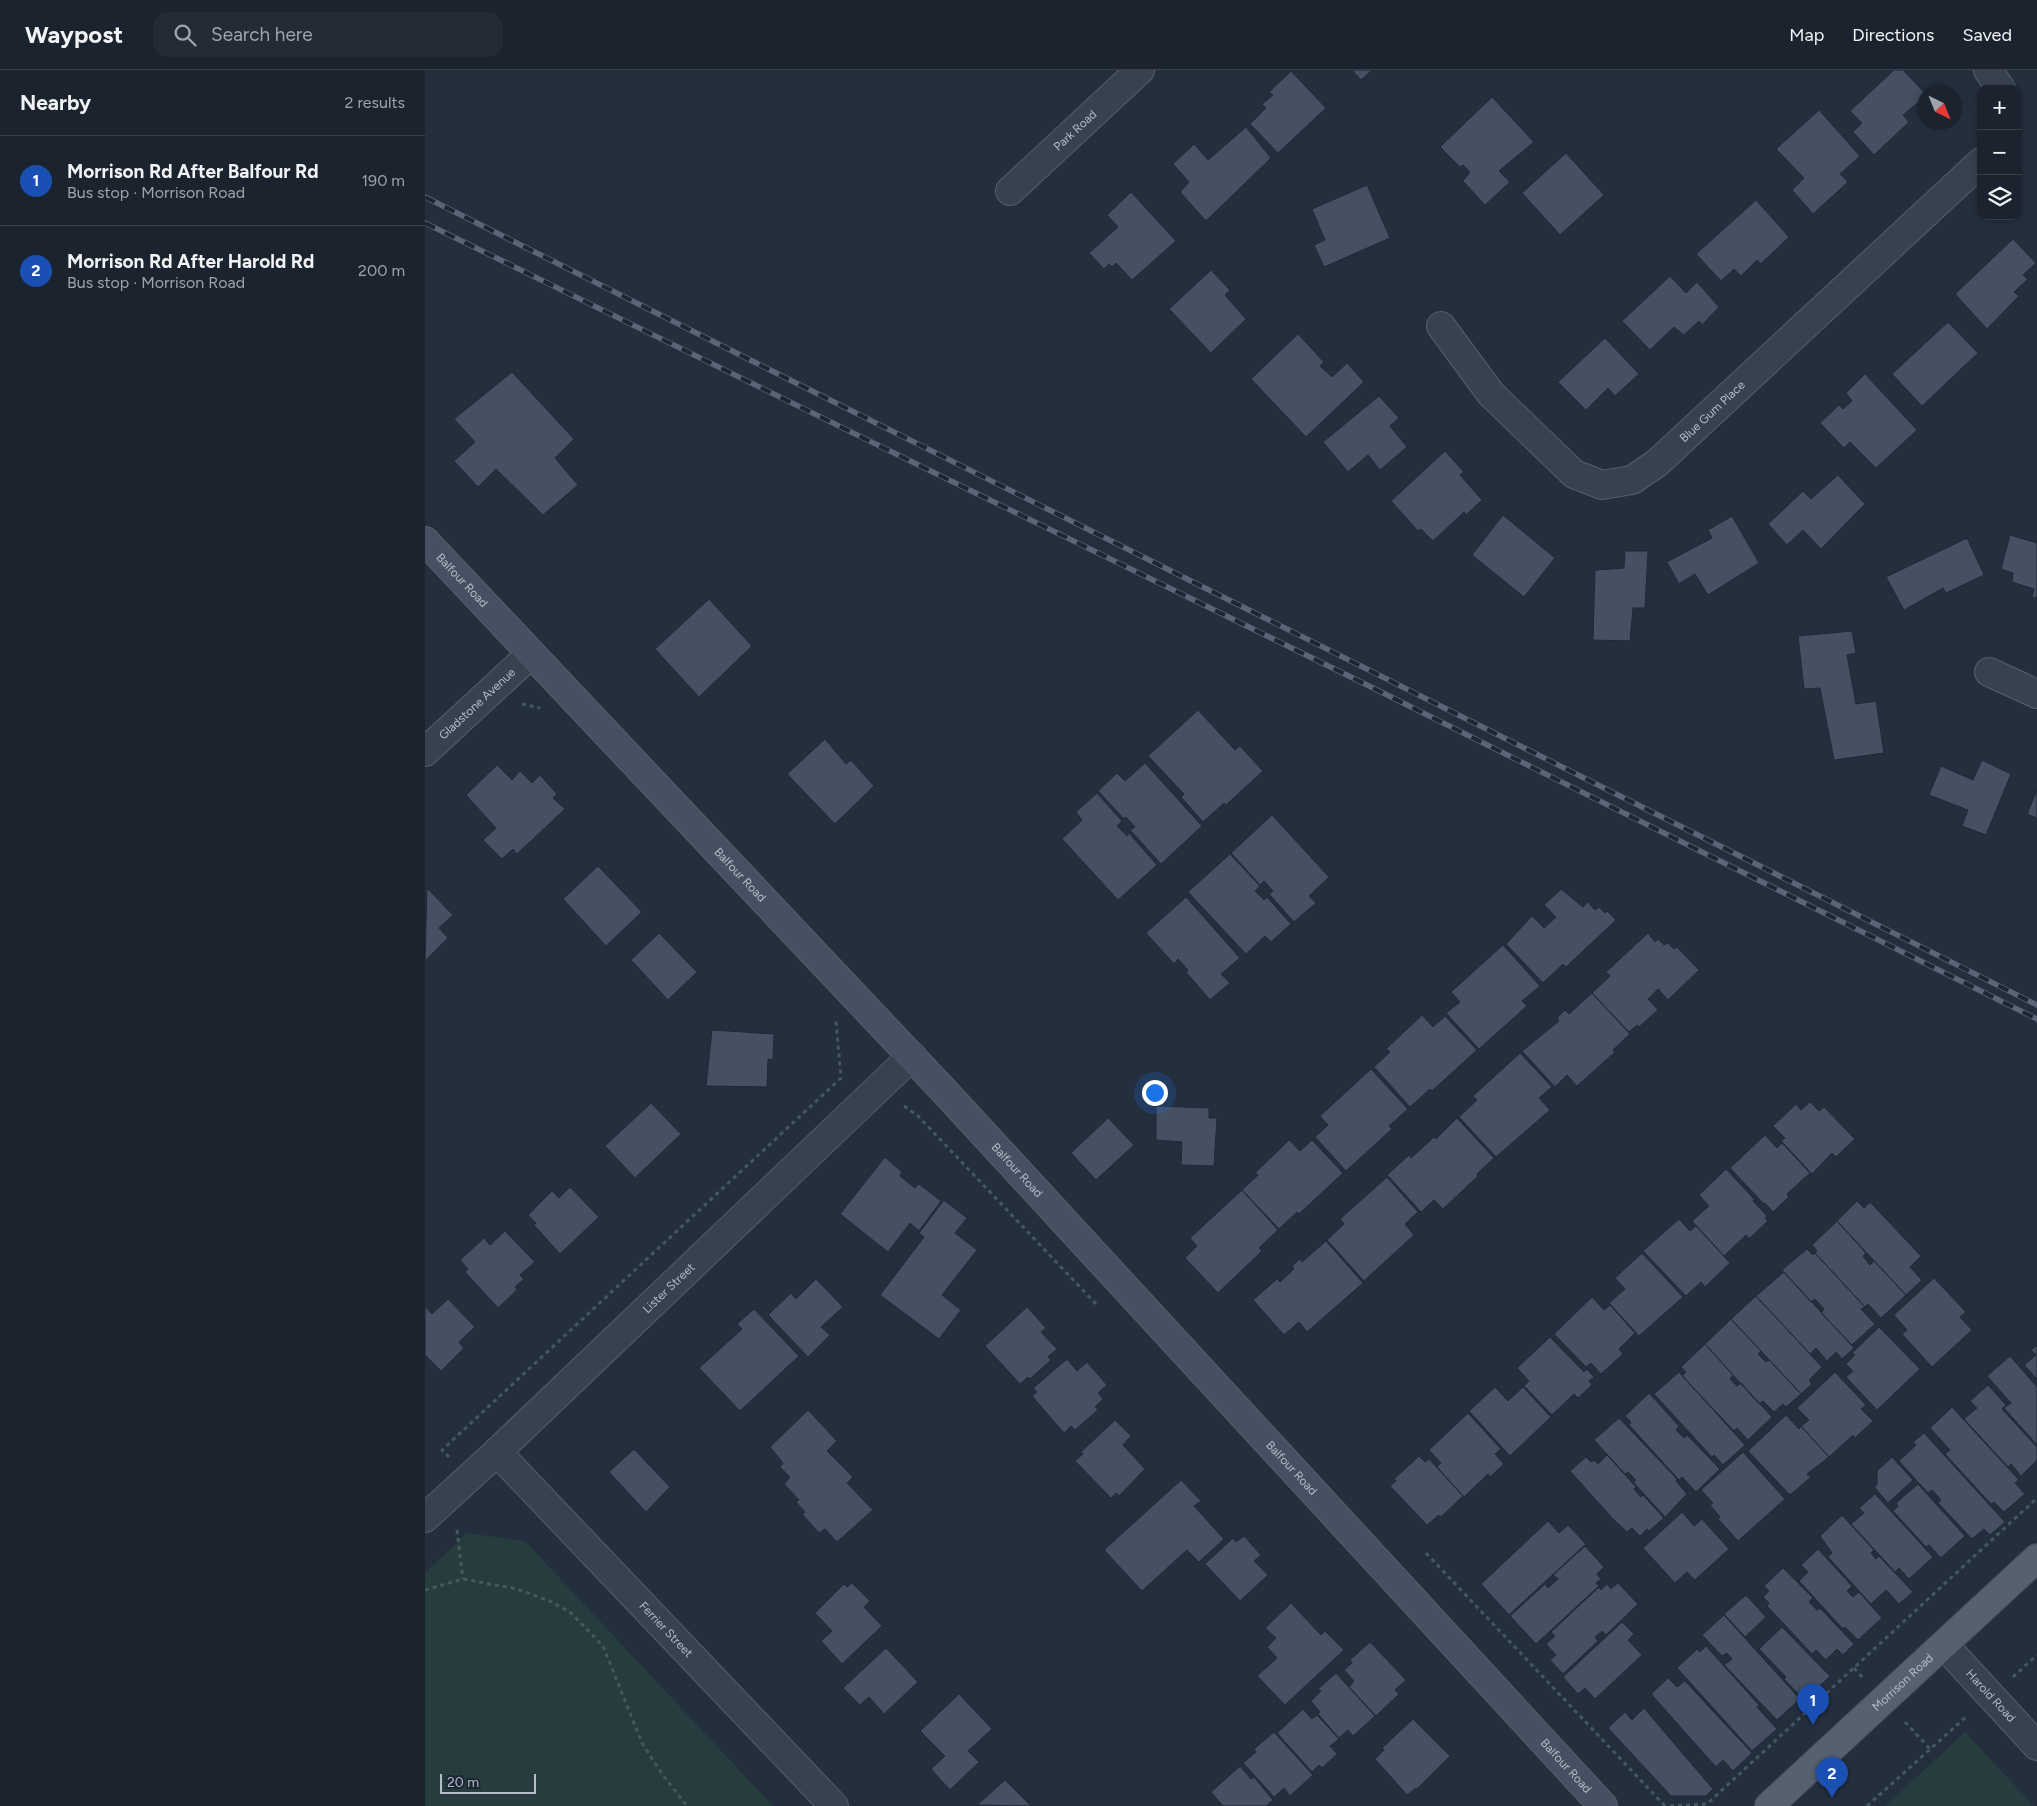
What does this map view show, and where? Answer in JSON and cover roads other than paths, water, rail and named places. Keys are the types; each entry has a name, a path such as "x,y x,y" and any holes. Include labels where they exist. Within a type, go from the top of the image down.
{"main road":[{"name":"Balfour Road","path":"425,541 912,1056 1603,1806"},
{"name":"Morrison Road","path":"1769,1806 2037,1558"}],"street":[{"name":"Park Road","path":"1010,191 1140,70"},
{"path":"1988,70 1998,85"},
{"name":"Blue Gum Place","path":"1441,326 1491,394 1574,474 1602,485 1632,480 1657,463 1977,166"},
{"name":"Gladstone Avenue","path":"425,752 531,654"},
{"path":"1989,672 2037,694"},
{"name":"Lister Street","path":"425,1518 497,1452 912,1056"},
{"name":"Ferrier Street","path":"497,1452 834,1806"},
{"name":"Harold Road","path":"1944,1645 2037,1746"}],"railway":[{"path":"425,197 2037,1005"},
{"path":"425,223 1357,680 2037,1019"}],"place":[{"name":"Morrison Rd After Balfour Rd","path":"1813,1725"},
{"name":"Morrison Rd After Harold Rd","path":"1832,1798"}]}
